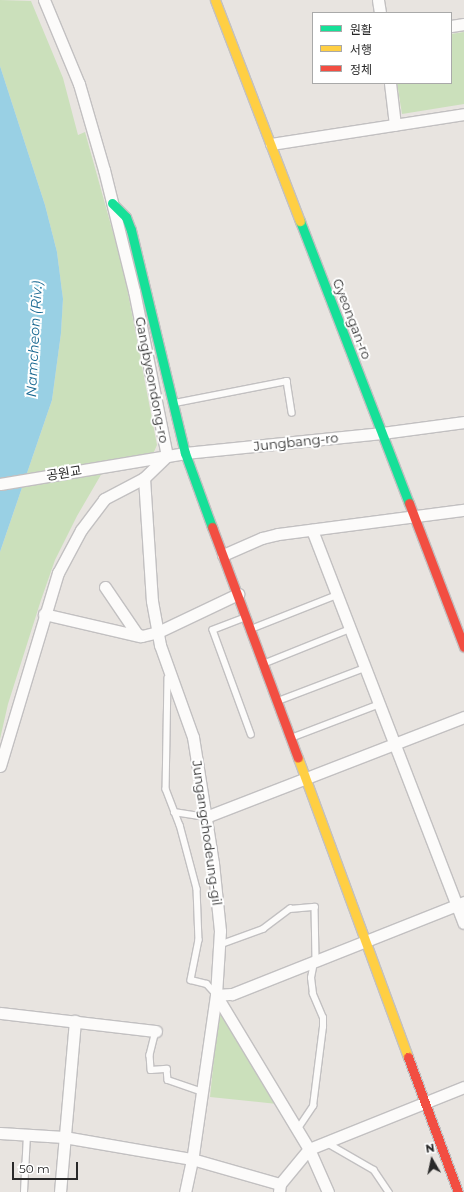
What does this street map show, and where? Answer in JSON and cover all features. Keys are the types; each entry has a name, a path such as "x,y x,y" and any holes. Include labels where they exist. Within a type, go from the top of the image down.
{"street":[{"name":"Gangbyeondong-ro","path":"0,766 44,614 58,573 81,530 104,499 144,478 167,456 134,291 112,203 79,84 44,0"},
{"name":"Gyeongan-ro","path":"215,0 464,646"},
{"path":"378,0 380,12"},
{"path":"452,26 464,24"},
{"path":"390,84 395,125"},
{"path":"271,144 464,114"},
{"path":"112,203 126,217 131,230 185,453 458,1192"},
{"name":"Jungbang-ro","path":"129,463 185,453 382,433 464,422"},
{"name":"공원교","path":"0,484 129,463"},
{"name":"Jungangchodeung-gil","path":"144,478 149,573 158,632 168,669 193,737 206,817 219,915 216,995 192,1159 185,1192"},
{"path":"223,555 266,537 464,510"},
{"path":"312,530 395,744 460,903 464,923"},
{"path":"105,587 139,636"},
{"path":"44,614 139,636 158,632 238,594"},
{"path":"206,817 464,717"},
{"path":"328,1192 309,1149 216,995 232,994 460,903"},
{"path":"0,1013 156,1031"},
{"path":"60,1192 75,1021"},
{"path":"0,1133 64,1137 192,1159 280,1188 309,1149 464,1087"}],"lane":[{"path":"174,403 287,381 292,413"},
{"path":"250,629 337,595"},
{"path":"246,617 213,630 251,734"},
{"path":"263,664 350,629"},
{"path":"277,701 365,668"},
{"path":"168,669 166,788 197,888 199,940 191,980 207,984 216,995"},
{"path":"291,738 380,704"},
{"path":"174,812 206,817"},
{"path":"219,945 263,929 290,909 316,907 315,961 311,978 312,989 323,1018 323,1027 313,1106 297,1130"},
{"path":"156,1031 150,1055 151,1070 167,1069 168,1080 202,1092"},
{"path":"24,1192 27,1135"},
{"path":"327,1142 374,1170 389,1192"}],"green space":[{"path":"0,0 31,1 63,78 78,135 85,132 124,272 157,445 153,454 109,461 77,516 55,560 41,600 8,704 0,739 0,552 52,400 61,333 63,299 57,252 45,205 0,66"},
{"path":"464,32 464,104 402,114 397,84 452,84 452,34"},
{"path":"219,1008 277,1104 210,1097"}],"water":[{"name":"Namcheon (Riv.)","path":"0,66 45,205 57,252 63,299 61,333 52,400 0,552"}],"traffic: fast":[{"path":"112,203 126,217 131,230 185,453 212,527"},
{"path":"300,221 409,503"}],"traffic: slow":[{"path":"215,0 300,221"},
{"path":"298,758 408,1057"}],"traffic: jam":[{"path":"409,503 464,647"},
{"path":"212,527 298,758"},
{"path":"408,1057 458,1192"}]}
